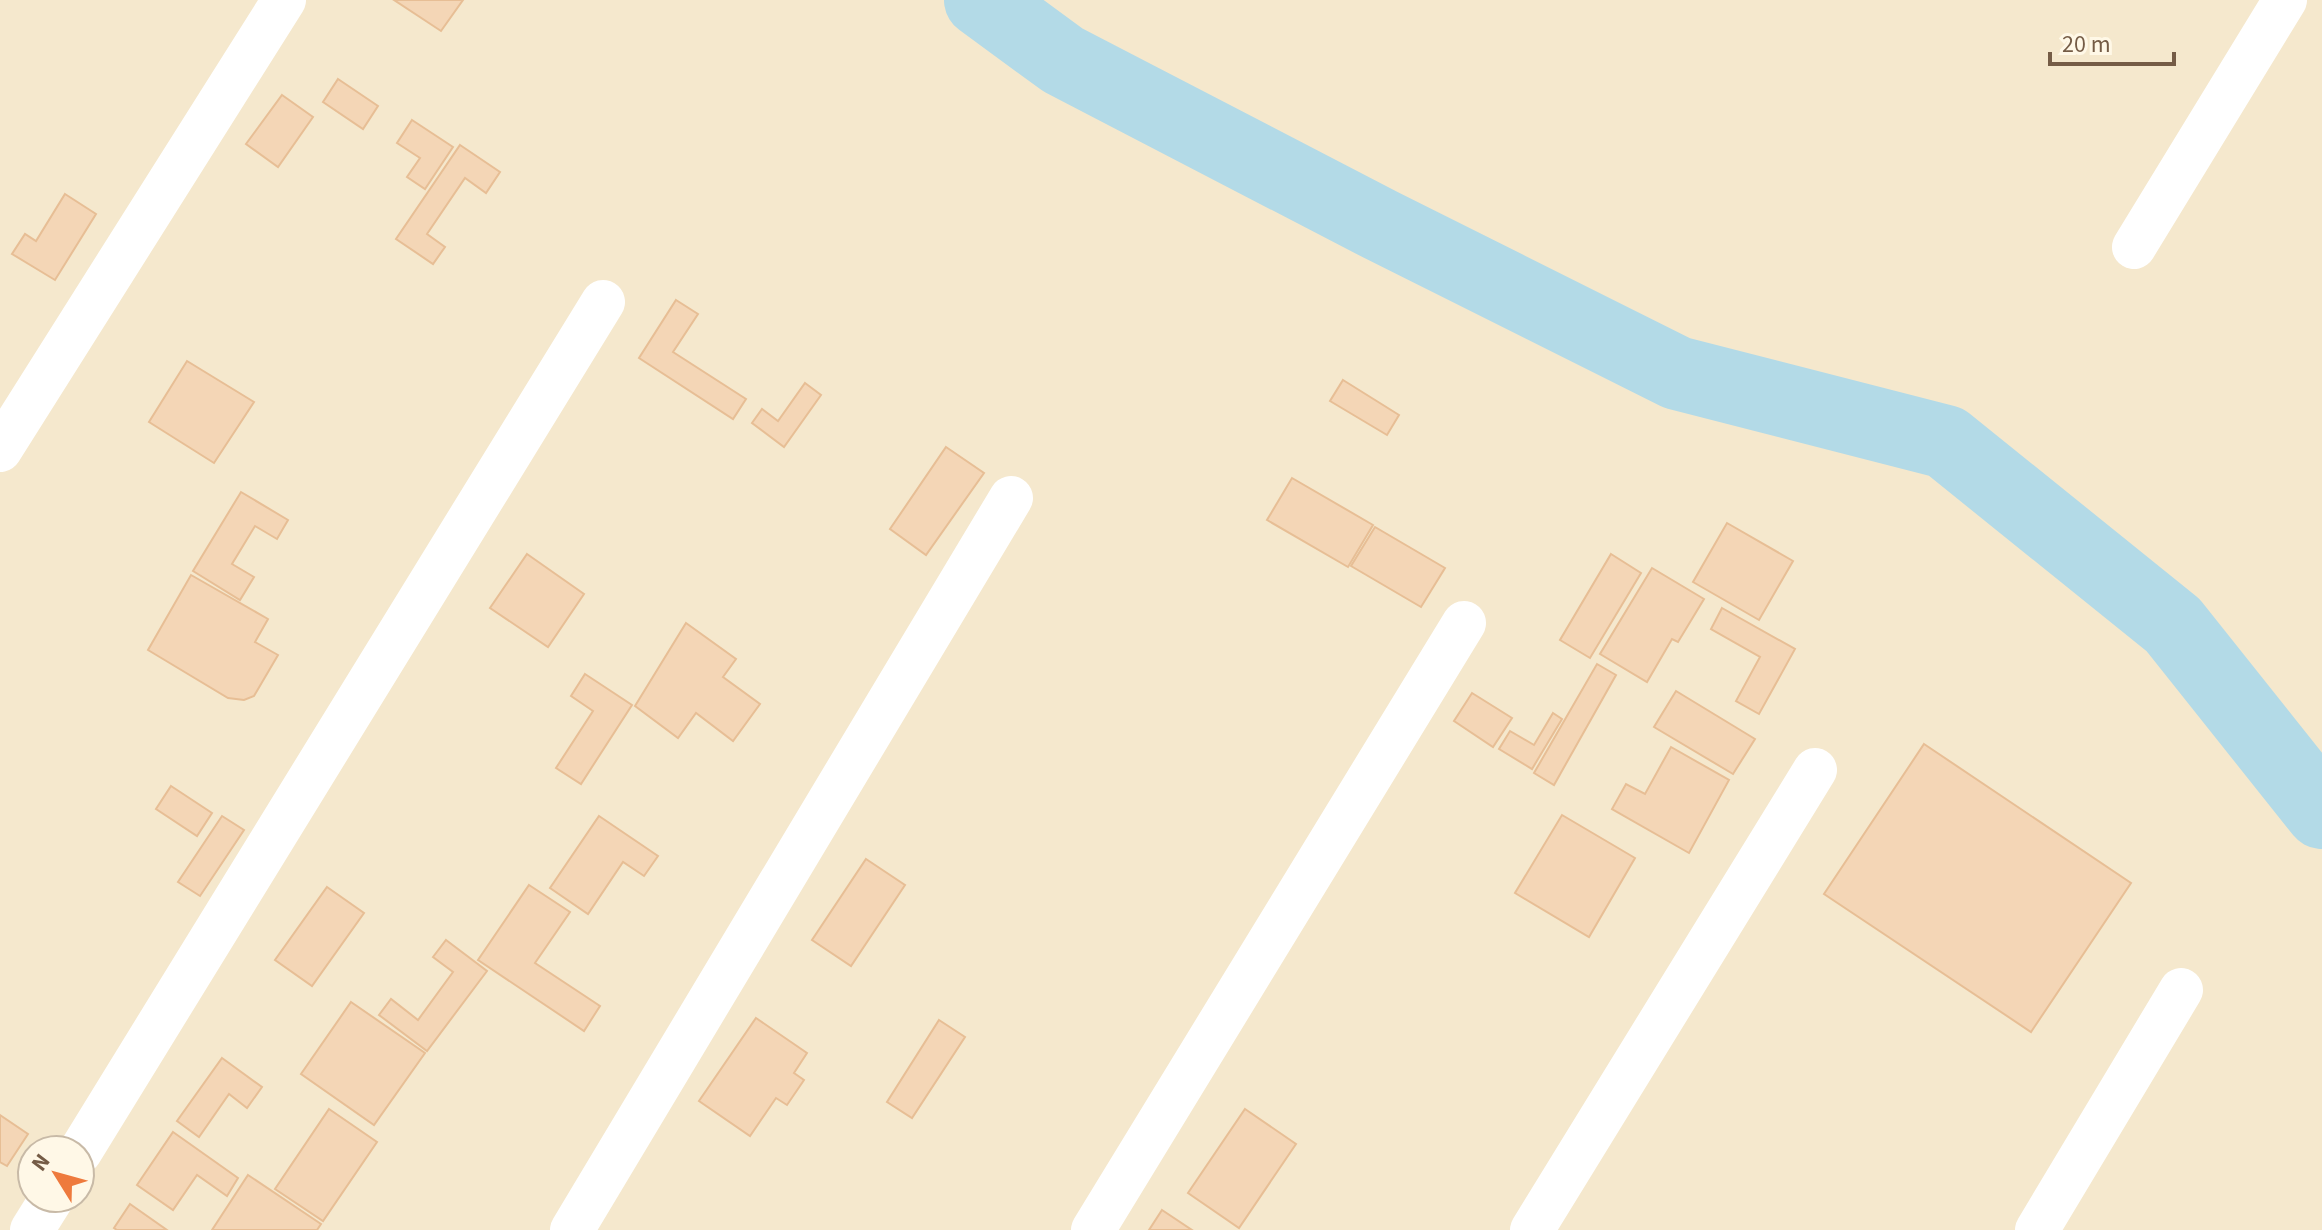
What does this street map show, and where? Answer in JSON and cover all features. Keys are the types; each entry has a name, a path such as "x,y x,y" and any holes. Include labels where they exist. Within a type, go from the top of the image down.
{"street":[{"path":"0,450 284,0"},
{"path":"2134,247 2285,0"},
{"path":"91,1134 603,302"},
{"path":"572,1230 1011,498"},
{"path":"1093,1230 1464,623"},
{"path":"1532,1230 1815,770"},
{"path":"2037,1230 2181,990"}],"shaded area":[{"path":"0,0 2322,0 2322,1230 0,1230"}],"building":[{"path":"394,0 463,0 441,31"},
{"path":"338,79 378,106 363,129 323,102"},
{"path":"282,95 313,117 278,167 246,144"},
{"path":"412,120 453,147 425,189 407,177 420,158 397,143"},
{"path":"460,145 500,172 486,193 465,178 427,234 445,247 433,264 396,239"},
{"path":"65,194 96,214 55,280 12,254 25,234 36,241"},
{"path":"676,300 698,314 673,352 746,399 733,419 639,358"},
{"path":"187,361 254,402 214,463 149,422"},
{"path":"1343,380 1399,415 1387,435 1330,401"},
{"path":"805,383 821,395 784,447 752,423 762,409 778,421"},
{"path":"946,447 984,473 926,555 890,529"},
{"path":"1292,478 1373,525 1348,567 1267,520"},
{"path":"241,492 288,520 277,539 255,526 232,564 254,577 240,600 193,571"},
{"path":"1727,523 1793,561 1759,620 1693,582"},
{"path":"1375,527 1445,568 1421,607 1351,566"},
{"path":"527,554 584,594 548,647 490,608"},
{"path":"1611,554 1641,573 1590,658 1560,640"},
{"path":"1652,568 1704,599 1678,642 1672,639 1647,682 1600,654"},
{"path":"191,575 268,619 255,642 278,655 254,696 244,700 228,698 148,650"},
{"path":"1722,608 1795,649 1759,714 1736,701 1760,657 1711,629"},
{"path":"686,623 736,659 723,677 760,704 733,741 696,713 678,738 635,706"},
{"path":"1597,664 1616,675 1554,785 1534,773"},
{"path":"585,674 632,705 581,784 556,768 593,711 571,696"},
{"path":"1676,691 1755,739 1733,774 1654,727"},
{"path":"1472,693 1512,718 1493,747 1454,721"},
{"path":"1553,713 1562,719 1532,769 1499,749 1510,731 1534,745"},
{"path":"1924,744 2131,883 2031,1032 1824,894"},
{"path":"1671,747 1729,780 1689,853 1612,809 1626,784 1645,794"},
{"path":"171,786 212,813 197,836 156,809"},
{"path":"1562,815 1635,858 1589,937 1515,893"},
{"path":"222,816 244,830 200,896 178,882"},
{"path":"599,816 658,856 644,876 623,862 588,914 550,888"},
{"path":"866,859 905,885 851,966 812,940"},
{"path":"529,885 570,912 535,963 600,1006 584,1031 478,960"},
{"path":"327,887 364,913 312,986 275,960"},
{"path":"446,940 487,971 427,1051 379,1015 391,999 418,1020 453,972 433,957"},
{"path":"351,1002 425,1053 374,1125 301,1074"},
{"path":"756,1018 807,1053 794,1073 804,1080 787,1105 776,1098 750,1136 699,1101"},
{"path":"939,1020 965,1037 912,1118 887,1102"},
{"path":"222,1058 262,1087 247,1108 229,1094 199,1137 177,1121"},
{"path":"329,1109 377,1142 323,1221 275,1189"},
{"path":"1245,1109 1296,1144 1239,1228 1188,1193"},
{"path":"0,1115 28,1134 16,1134 16,1152 7,1166 0,1162"},
{"path":"173,1132 238,1178 227,1196 197,1175 173,1210 137,1185"},
{"path":"248,1175 321,1224 317,1230 212,1230"},
{"path":"130,1204 167,1230 114,1228"},
{"path":"1162,1210 1192,1230 1149,1230"}],"waterway":[{"path":"981,0 1063,60 1381,225 1677,373 1946,442 2173,625 2322,812"}]}
